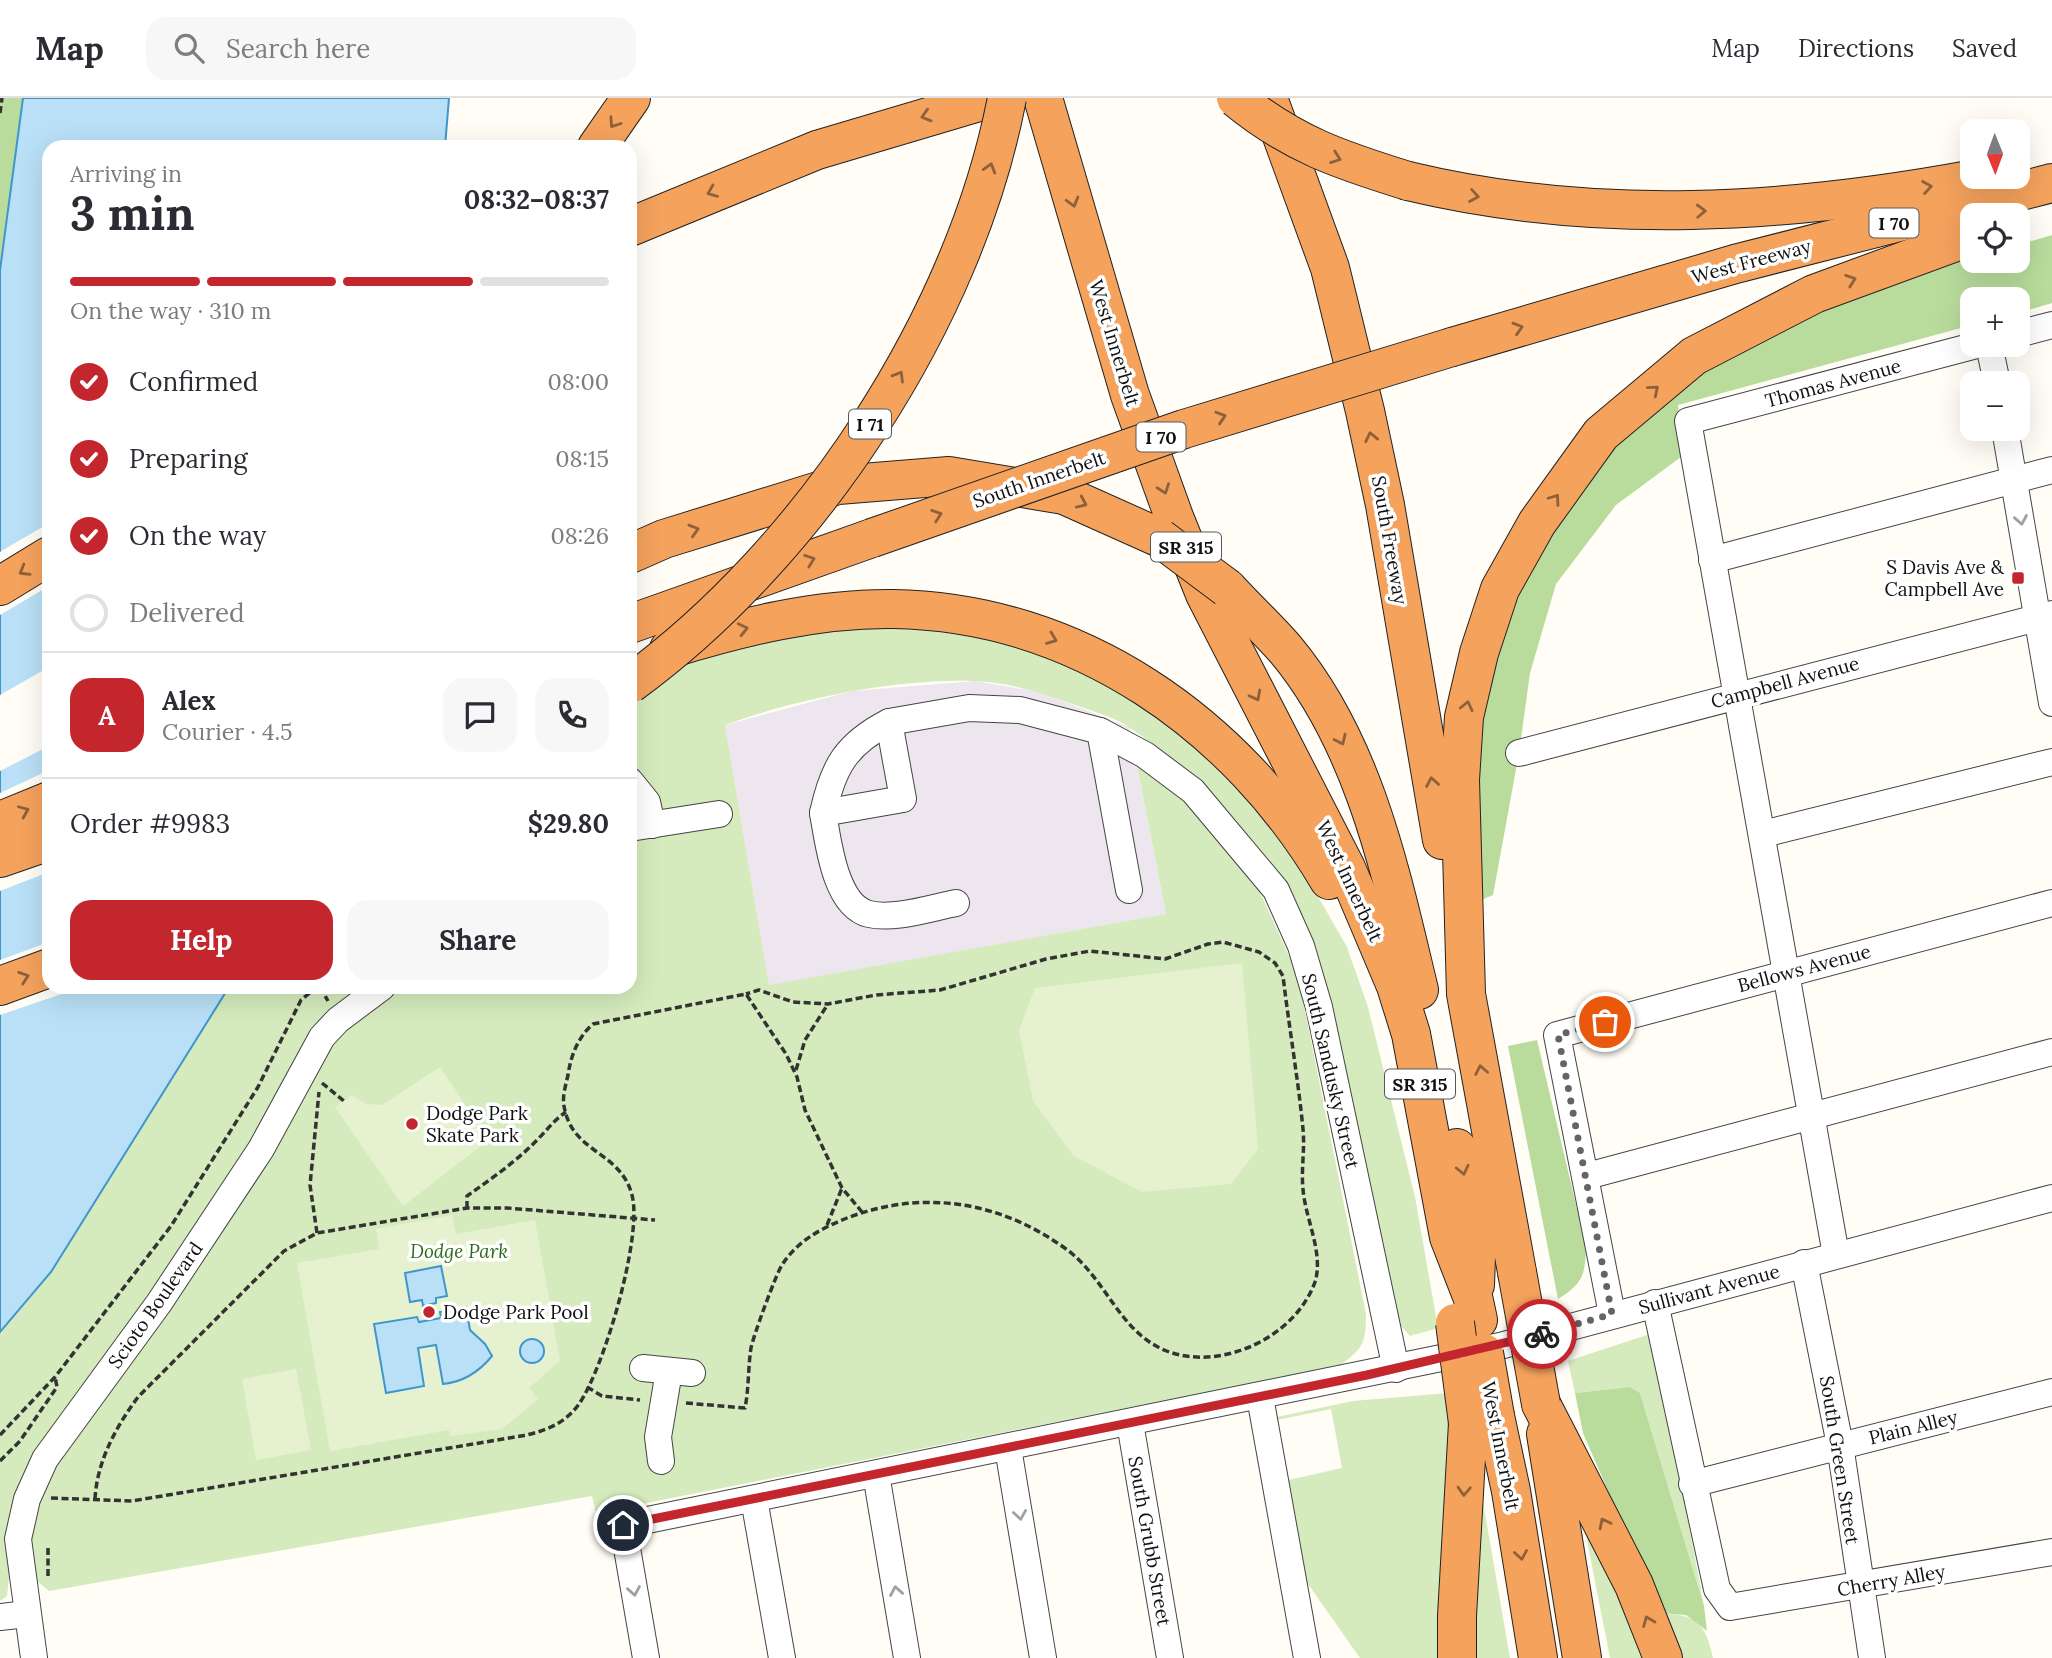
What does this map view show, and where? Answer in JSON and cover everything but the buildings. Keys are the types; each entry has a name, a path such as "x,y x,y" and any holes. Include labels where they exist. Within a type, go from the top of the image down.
{"highway":[{"path":"602,140 631,98"},
{"path":"637,224 817,150 992,98"},
{"name":"I 71","path":"637,678 706,622 756,572 802,519 868,428 906,365 946,283 985,183 1007,98"},
{"name":"West Innerbelt","path":"1043,98 1130,395 1174,517 1205,594 1346,868 1377,934 1400,998 1415,1055 1450,1237 1469,1315 1481,1420 1511,1490 1538,1658"},
{"path":"1236,98 1284,133 1332,158 1408,181 1473,196 1539,205 1621,212 1814,204 1960,181"},
{"name":"South Freeway","path":"1268,98 1329,268 1365,411 1385,505 1466,994"},
{"path":"2030,169 2052,165"},
{"name":"West Freeway","path":"1452,347 1735,264 2052,183"},
{"path":"2030,215 2052,207"},
{"path":"1466,994 1460,780 1464,718 1479,653 1500,589 1537,523 1601,434 1694,356 1814,294 1960,240"},
{"name":"South Innerbelt","path":"637,622 1184,429 1452,347"},
{"path":"637,551 664,539 838,485 949,476 1065,495 1160,538 1227,588 1286,651 1313,690 1338,732 1377,830 1397,895 1477,1229 1469,1315"},
{"path":"0,586 42,560"},
{"path":"637,659 710,637 802,616 891,609 940,612 986,620 1034,632 1087,653 1137,679 1184,712 1270,794 1328,878 1415,1055"},
{"path":"0,821 42,803"},
{"path":"0,858 42,843"},
{"path":"0,986 42,971"},
{"name":"SR 315","path":"1466,994 1541,1404 1582,1658"},
{"path":"1541,1404 1634,1585 1662,1658"},
{"path":"1457,1658 1457,1616 1481,1420"}],"street":[{"path":"2030,331 2052,325"},
{"name":"Thomas Avenue","path":"1712,560 1688,421 1960,349"},
{"path":"2007,441 2045,616 2052,703"},
{"path":"1836,1255 1739,694 1712,560 2052,470"},
{"name":"Campbell Avenue","path":"1520,753 2045,616"},
{"name":"South Sandusky Street","path":"889,722 969,708 1020,710 1100,730 1145,755 1193,791 1240,844 1276,890 1301,946 1320,1007 1396,1369"},
{"path":"823,813 903,799 889,722 863,736 841,761 830,782 823,813 830,853 839,880 853,906 869,914 893,914 956,903"},
{"path":"1100,730 1129,890"},
{"path":"1763,834 2052,762"},
{"path":"637,790 647,803 641,826 719,814"},
{"name":"Bellows Avenue","path":"1587,1175 1558,1035 2052,903"},
{"name":"Scioto Boulevard","path":"34,1658 18,1539 27,1499 45,1459 159,1303 261,1149 322,1037 374,994"},
{"path":"1612,1314 1587,1175 2052,1052"},
{"name":"Sullivant Avenue","path":"646,1658 623,1525 1500,1346 2052,1198"},
{"name":"South Green Street","path":"1804,1263 1840,1445 1872,1658"},
{"path":"1655,1303 1692,1484"},
{"path":"660,1461 658,1437 668,1371"},
{"name":"Plain Alley","path":"1692,1484 2052,1392"},
{"path":"1260,1397 1307,1658"},
{"name":"South Grubb Street","path":"1130,1423 1170,1658"},
{"path":"1008,1448 1043,1658"},
{"path":"876,1474 907,1658"},
{"name":"Cherry Alley","path":"1692,1484 1717,1589 1730,1607 2052,1552"},
{"path":"754,1499 782,1658"},
{"path":"0,1617 27,1614"}],"path":[{"path":"0,113 2,98"},
{"path":"27,1499 132,1501 548,1431 579,1405 587,1387 602,1356 622,1295 634,1199 617,1164 585,1145 575,1134 564,1105 570,1060 583,1032 593,1024 759,990 793,1002 828,1004 876,995 940,990 1046,958 1090,951 1165,959 1208,944 1223,942 1259,952 1275,963 1283,976 1302,1118 1303,1189 1317,1261 1315,1281 1289,1321 1270,1337 1231,1353 1188,1355 1165,1350 1143,1337 1126,1321 1098,1279 1082,1262 1035,1230 999,1212 970,1204 929,1201 892,1204 826,1226 815,1231 782,1265 751,1346 745,1408 602,1396 587,1387"},
{"path":"0,1435 55,1377 171,1226 258,1087 301,1000 308,994"},
{"path":"746,994 786,1054 796,1073 805,1110 842,1188 862,1212"},
{"path":"796,1073 805,1040 828,1004"},
{"path":"317,1233 310,1185 320,1082"},
{"path":"467,1209 467,1196 514,1160 538,1139 551,1122 566,1112"},
{"path":"826,1226 842,1188"},
{"path":"95,1499 96,1482 105,1454 124,1416 138,1397 284,1251 317,1233 467,1209 507,1208 655,1220"},
{"path":"0,1461 20,1441 57,1387 55,1377"}],"shaded area":[{"path":"975,681 1040,692 1129,727 1166,914 769,986 725,725 852,691"}],"green space":[{"path":"0,98 23,98 0,270"},
{"path":"2052,235 2052,303 2030,309 2030,287 1960,287 1960,328 1678,405 1685,454 1616,505 1556,584 1530,673 1519,753 1493,895 1479,901 1475,821 1479,743 1494,667 1518,594 1552,526 1597,464 1652,408 1717,360 1750,343 1801,320 1960,261 1960,273 2030,273 2030,241"},
{"name":"Dodge Park","path":"844,626 919,629 997,640 1047,655 1160,715 1221,767 1268,820 1312,886 1347,947 1368,1007 1415,1197 1438,1328 1410,1336 1393,1317 1289,896 1256,848 1218,803 1177,763 1125,724 1042,694 1001,684 974,681 913,683 847,692 783,707 725,725 769,985 1166,914 1136,761 1186,800 1224,838 1260,892 1298,976 1366,1314 1364,1339 1358,1350 1339,1366 596,1513 592,1496 49,1591 11,1560 7,1596 0,1601 0,1332 51,1272 225,994 637,994 637,680 712,653"},
{"path":"1242,963 1258,1149 1231,1184 1142,1192 1074,1156 1033,1101 1019,1030 1035,988"},
{"path":"1537,1040 1586,1247 1581,1278 1558,1299 1508,1046"},
{"name":"Dodge Park Skate Park","path":"440,1067 489,1140 403,1206 335,1107 352,1095 366,1104 382,1105"},
{"name":"Dodge Park Pool","path":"452,1215 456,1234 535,1220 560,1361 529,1388 538,1399 502,1429 451,1436 449,1430 330,1451 297,1263 379,1249 376,1229"},
{"path":"1653,1333 1704,1606 1640,1393 1630,1387 1575,1393 1568,1361"},
{"path":"296,1369 311,1450 256,1460 242,1379"},
{"path":"1630,1387 1640,1393 1704,1606 1707,1631 1686,1615 1661,1613 1583,1433 1575,1393"},
{"path":"1448,1393 1449,1499 1439,1588 1440,1658 1360,1658 1301,1574 1284,1481 1342,1468 1331,1409 1272,1421 1272,1418 1353,1401"},
{"path":"1482,1496 1510,1658 1472,1658"},
{"path":"1581,1510 1652,1658 1610,1658"},
{"path":"1661,1613 1683,1616 1698,1623 1707,1636 1713,1658 1677,1658"}],"water":[{"path":"23,98 449,98 446,140 42,140 42,994 225,994 51,1272 0,1332 0,270"},
{"path":"441,1266 447,1296 436,1298 436,1303 423,1306 422,1300 410,1302 405,1273"},
{"path":"466,1307 470,1330 485,1344 492,1356 487,1362 464,1378 443,1384 436,1345 418,1348 424,1386 386,1393 374,1324 417,1317 419,1322 441,1318 440,1312"},
{"path":"532,1339 541,1342 544,1351 541,1360 532,1363 523,1360 520,1351 523,1342"}],"pier":[{"path":"42,527 42,590 0,615 0,552"},
{"path":"42,671 42,750 0,771 0,695"},
{"path":"42,773 42,875 0,891 0,793"},
{"path":"42,945 42,994 62,994 0,1015 0,960"}],"way so far":[{"path":"1542,1334 1612,1314 1558,1035 1605,1022"}],"place":[{"name":"S Davis Ave & Campbell Ave","path":"2018,578"},
{"name":"Dodge Park Skate Park","path":"412,1124"},
{"name":"Dodge Park Pool","path":"429,1312"}],"route":[{"path":"623,1525 1367,1375 1500,1346 1542,1334"}]}
